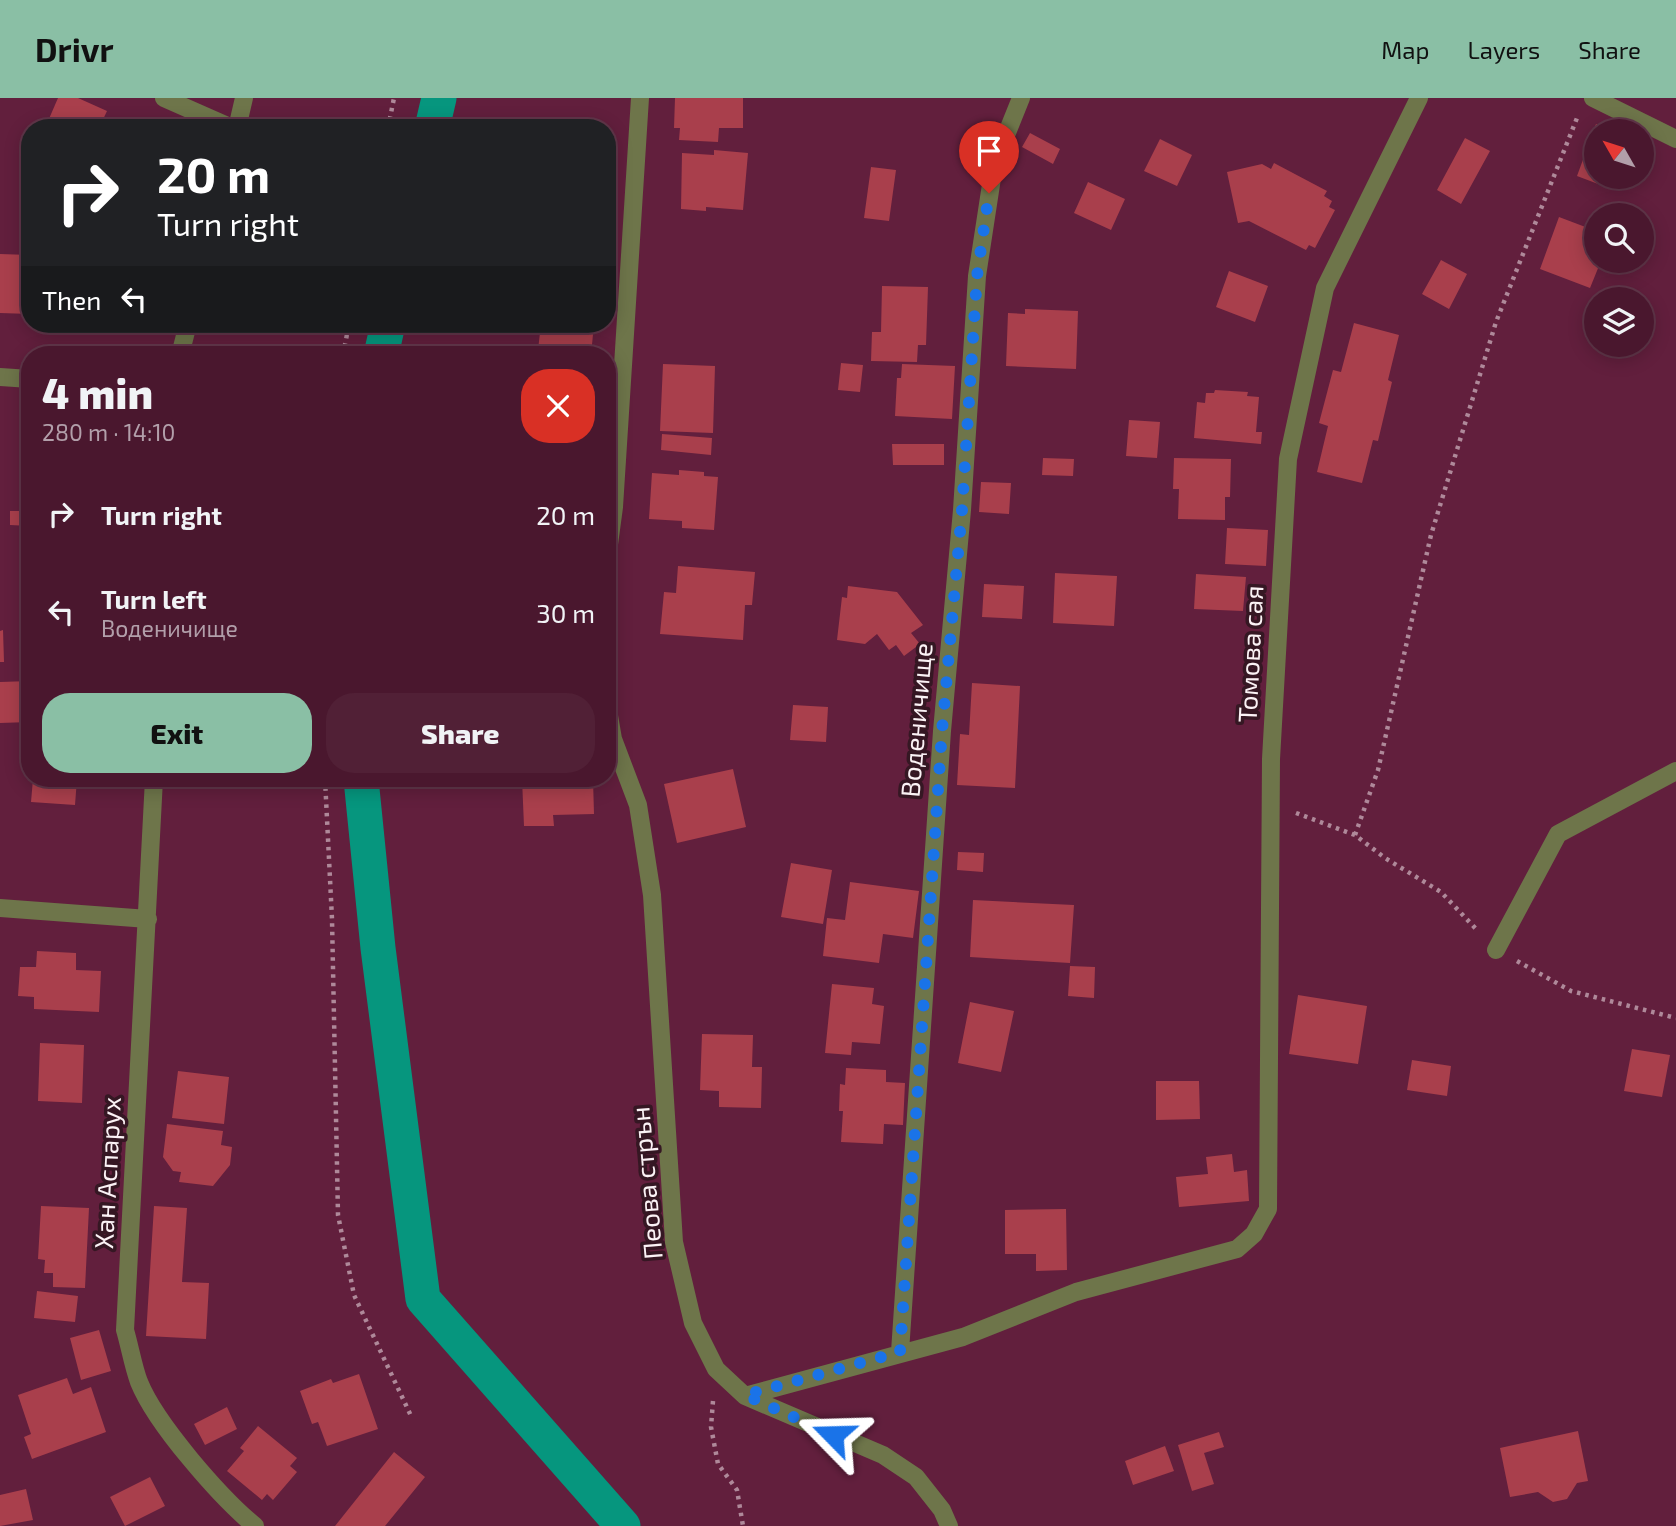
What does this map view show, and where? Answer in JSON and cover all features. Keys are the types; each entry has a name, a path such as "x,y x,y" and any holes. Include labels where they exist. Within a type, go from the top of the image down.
{"street":[{"path":"164,98 213,119"},
{"path":"237,119 244,98"},
{"path":"616,476 640,98"},
{"name":"Воденичище","path":"900,1352 942,731 962,510 977,276 994,165 1021,98"},
{"name":"Томова сая","path":"900,1352 963,1337 1076,1292 1237,1249 1254,1234 1268,1209 1272,758 1288,459 1325,288 1419,98"},
{"path":"1587,104 1676,139"},
{"path":"0,377 21,378"},
{"name":"Пеова стрън","path":"616,747 638,805 652,895 663,1026 674,1242 693,1323 716,1369 745,1395 809,1426 883,1455 916,1477 942,1510 949,1526"},
{"path":"1496,950 1558,834 1676,771"},
{"name":"Хан Аспарух","path":"154,787 125,1329 140,1384 178,1443 237,1511 255,1526"},
{"path":"0,908 148,919"},
{"path":"745,1395 900,1352"}],"path":[{"path":"390,119 394,98"},
{"path":"1354,835 1378,769 1431,535 1492,336 1535,220 1587,104"},
{"path":"325,787 332,919 338,1215 354,1295 412,1418"},
{"path":"1292,811 1354,835 1385,858 1441,892 1496,950 1571,991 1676,1018"},
{"path":"716,1369 711,1427 718,1464 737,1490 743,1526"}],"building":[{"path":"58,98 78,98 107,111 103,119 49,119"},
{"path":"675,98 743,98 743,128 719,128 718,142 679,140 680,128 674,128"},
{"path":"1030,133 1060,149 1053,164 1022,147"},
{"path":"1465,138 1490,151 1461,204 1437,190"},
{"path":"1160,139 1192,155 1177,186 1144,171"},
{"path":"714,150 748,153 743,210 706,207 706,211 681,209 682,153 714,155"},
{"path":"1584,157 1584,179 1577,176"},
{"path":"1274,163 1327,191 1324,196 1332,201 1329,207 1335,210 1315,248 1309,245 1306,250 1249,221 1238,223 1227,172 1262,164 1271,169"},
{"path":"871,167 896,170 889,221 864,218"},
{"path":"1088,182 1125,199 1111,230 1074,213"},
{"path":"1559,217 1584,226 1584,273 1596,273 1590,287 1540,269"},
{"path":"0,254 21,255 21,314 0,313"},
{"path":"1441,260 1467,274 1449,309 1422,294"},
{"path":"1229,271 1268,286 1255,322 1216,307"},
{"path":"882,286 928,287 926,345 918,345 917,362 871,361 872,332 881,332"},
{"path":"1025,309 1078,311 1076,369 1006,366 1008,313 1025,314"},
{"path":"1354,323 1399,335 1388,380 1392,382 1378,441 1373,440 1362,483 1317,472 1328,426 1319,423 1333,370 1341,372"},
{"path":"540,333 593,333 592,346 538,346"},
{"path":"841,363 863,365 860,392 838,390"},
{"path":"663,364 715,366 713,433 660,431"},
{"path":"902,364 955,366 952,419 895,416 897,378 901,378"},
{"path":"1215,390 1248,392 1247,396 1259,397 1256,432 1262,432 1261,444 1194,438 1197,402 1205,403 1206,393 1214,393"},
{"path":"1129,420 1160,422 1157,458 1126,456"},
{"path":"662,434 712,438 711,455 661,450"},
{"path":"892,444 944,444 944,465 893,465"},
{"path":"1043,458 1074,459 1073,476 1042,475"},
{"path":"1174,458 1231,459 1230,497 1225,497 1225,520 1178,519 1179,489 1173,489"},
{"path":"679,470 704,472 704,476 718,477 714,530 682,528 682,521 649,519 652,473 679,475"},
{"path":"981,482 1011,483 1009,514 979,512"},
{"path":"10,511 21,511 21,526 10,525"},
{"path":"1227,528 1268,530 1266,566 1225,564"},
{"path":"678,566 755,572 752,605 745,605 743,640 660,634 664,592 676,593"},
{"path":"1055,573 1117,576 1114,626 1053,623"},
{"path":"1196,574 1246,577 1243,611 1194,609"},
{"path":"984,584 1024,586 1022,619 982,617"},
{"path":"848,586 897,592 923,625 911,633 920,644 904,656 896,645 889,650 877,634 865,644 837,640 842,597 847,598"},
{"path":"3,630 4,662 0,662 0,631"},
{"path":"21,681 21,722 0,723 0,682"},
{"path":"972,683 1020,686 1015,788 957,785 960,734 969,735"},
{"path":"793,705 828,707 826,742 790,740"},
{"path":"733,769 746,827 677,843 664,784"},
{"path":"32,787 76,787 75,805 31,802"},
{"path":"522,787 593,787 594,814 553,815 554,826 524,826"},
{"path":"958,852 984,853 983,872 957,870"},
{"path":"791,863 832,870 823,924 781,917"},
{"path":"850,882 919,891 913,938 883,934 879,963 823,956 827,918 845,920"},
{"path":"973,900 1074,905 1070,963 970,957"},
{"path":"37,951 76,953 76,970 101,971 99,1012 34,1009 34,997 18,996 20,967 36,967"},
{"path":"1070,966 1095,967 1094,998 1068,996"},
{"path":"832,984 874,988 872,1004 884,1006 880,1044 852,1042 851,1055 825,1053"},
{"path":"1298,995 1367,1006 1358,1064 1289,1054"},
{"path":"970,1002 1014,1011 1001,1072 958,1063"},
{"path":"702,1034 753,1035 752,1067 762,1067 761,1108 719,1107 719,1091 700,1090"},
{"path":"40,1043 84,1045 82,1103 38,1101"},
{"path":"1632,1049 1670,1055 1662,1097 1624,1091"},
{"path":"1412,1060 1451,1066 1447,1096 1407,1090"},
{"path":"846,1068 886,1070 886,1082 905,1083 903,1125 884,1124 883,1144 841,1142 843,1111 839,1111 840,1084 845,1085"},
{"path":"178,1071 229,1077 224,1124 172,1118"},
{"path":"1156,1081 1199,1081 1200,1119 1156,1120"},
{"path":"167,1124 223,1131 221,1145 232,1147 230,1165 213,1186 179,1182 181,1172 173,1171 163,1157"},
{"path":"1232,1154 1234,1172 1247,1170 1249,1201 1179,1207 1176,1177 1208,1174 1206,1157"},
{"path":"41,1206 89,1208 85,1288 53,1287 53,1273 44,1273 45,1260 38,1259"},
{"path":"154,1206 187,1208 182,1282 209,1283 206,1339 146,1336"},
{"path":"1066,1209 1067,1270 1036,1271 1036,1254 1005,1254 1005,1210"},
{"path":"37,1291 78,1296 75,1322 34,1318"},
{"path":"99,1330 111,1371 81,1380 70,1338"},
{"path":"359,1374 378,1429 327,1446 318,1422 312,1424 300,1391 331,1379 333,1383"},
{"path":"67,1378 73,1394 91,1387 106,1432 32,1459 24,1437 31,1434 18,1395"},
{"path":"227,1407 237,1429 205,1445 194,1424"},
{"path":"258,1426 297,1458 290,1466 297,1472 273,1500 267,1494 262,1500 227,1471 244,1451 240,1448"},
{"path":"1578,1431 1588,1481 1577,1483 1567,1499 1553,1502 1538,1492 1510,1497 1500,1448"},
{"path":"1219,1432 1224,1447 1204,1453 1214,1484 1192,1491 1178,1445"},
{"path":"1165,1446 1174,1471 1133,1485 1125,1461"},
{"path":"394,1452 425,1477 385,1526 335,1526"},
{"path":"150,1477 165,1506 125,1526 110,1497"},
{"path":"26,1489 33,1520 0,1526 0,1495"}],"waterway":[{"path":"434,119 439,98"},
{"path":"383,346 386,333"},
{"path":"362,787 378,948 423,1299 623,1526"}],"route":[{"path":"833,1435 745,1395 900,1352 942,731 962,510 977,276 989,193"}]}
